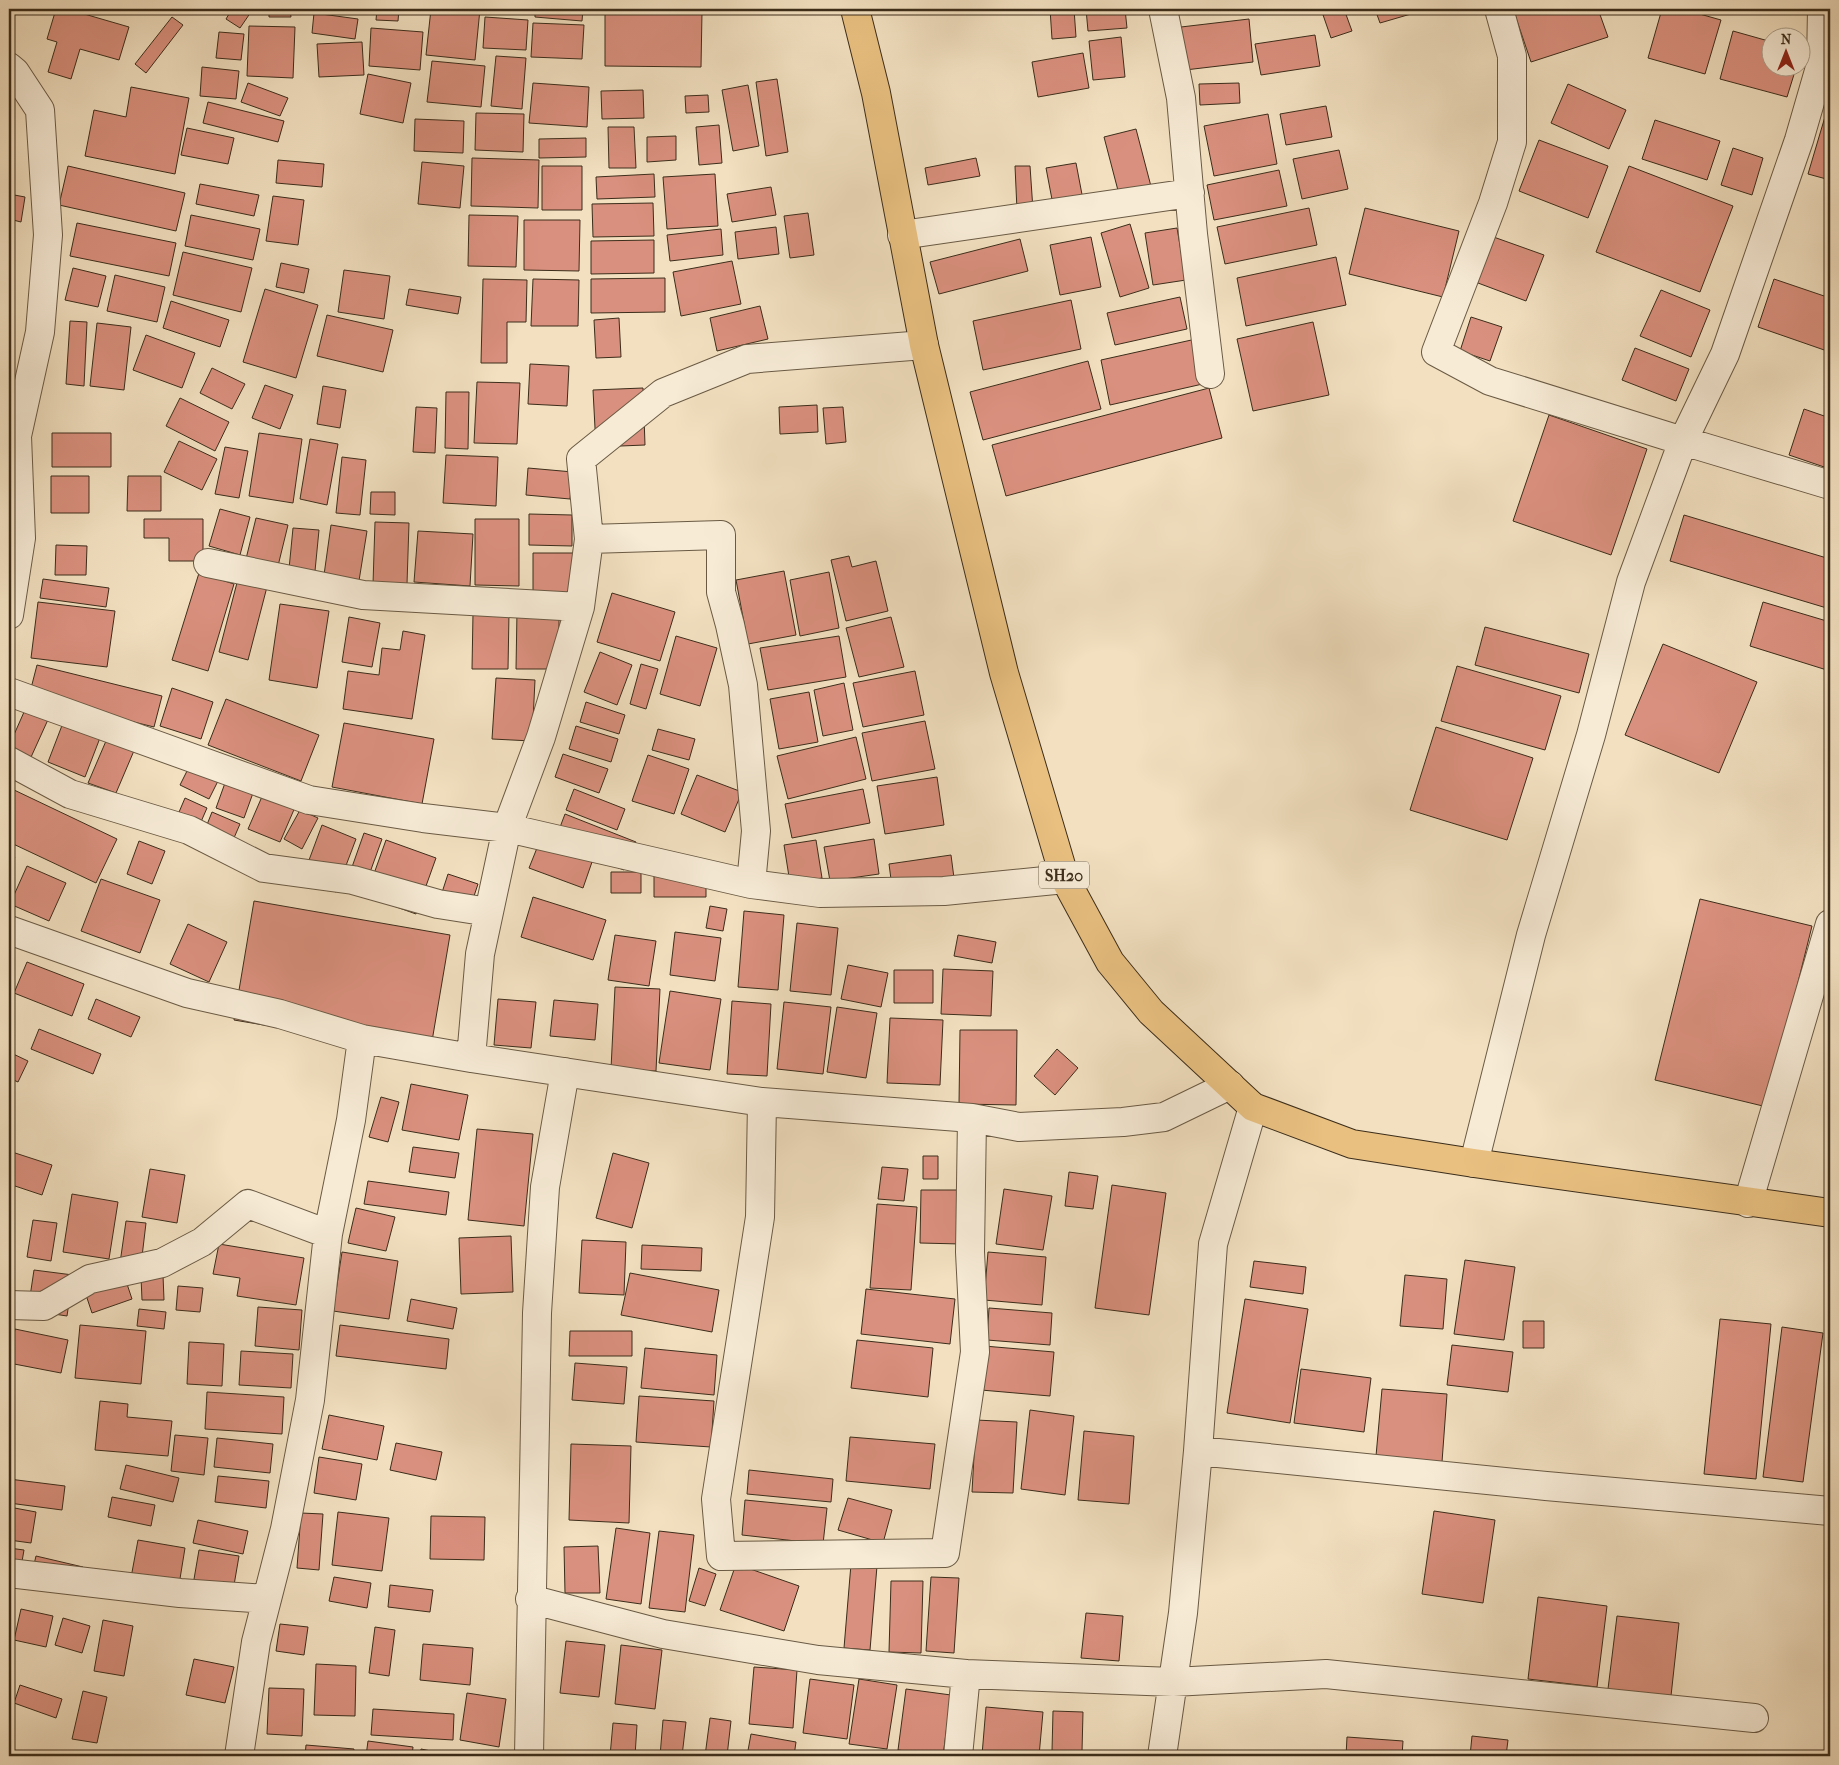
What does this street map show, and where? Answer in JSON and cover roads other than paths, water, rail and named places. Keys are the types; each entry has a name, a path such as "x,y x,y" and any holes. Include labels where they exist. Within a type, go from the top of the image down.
{"main road":[{"name":"SH20","path":"855,9 876,93 924,345 1004,673 1066,878 1110,962 1151,1012 1253,1107 1352,1144 1830,1213"}],"street":[{"path":"1163,9 1181,98 1210,374"},
{"path":"1500,9 1512,56 1512,142 1493,203 1436,352 1490,381 1830,485"},
{"path":"1474,1163 1531,935 1591,735 1631,582 1683,441 1725,354 1799,140 1821,64 1822,9"},
{"path":"9,67 15,72 40,110 48,234 40,332 17,436 21,538 9,615"},
{"path":"902,234 1190,193"},
{"path":"471,1058 480,954 507,828 540,737 580,607 589,539 581,459 664,392 747,360 924,345"},
{"path":"589,539 721,535 721,592 743,686 755,811 756,831 751,884"},
{"path":"208,563 363,595 580,607"},
{"path":"9,692 309,800 424,818 507,828 751,884 820,893 944,891 1066,878"},
{"path":"9,761 70,794 189,830 264,868 352,880 438,904 489,912"},
{"path":"1748,1202 1830,924"},
{"path":"9,930 187,993 280,1014 362,1039 471,1058 762,1102 972,1118 1019,1127 1123,1122 1164,1117 1230,1085"},
{"path":"240,1756 256,1642 285,1529 310,1400 328,1234 351,1120 362,1039"},
{"path":"528,1756 537,1313 545,1187 565,1072"},
{"path":"762,1102 760,1217 716,1499 721,1556 945,1553 975,1352 970,1252 972,1118"},
{"path":"1162,1756 1173,1682 1198,1451 1213,1244 1253,1107"},
{"path":"9,1305 44,1306 90,1279 162,1263 202,1242 248,1204 328,1234"},
{"path":"1198,1451 1546,1486 1830,1511"},
{"path":"9,1572 180,1593 267,1599"},
{"path":"530,1600 664,1634 818,1660 966,1674 1173,1682 1326,1674 1754,1718"},
{"path":"958,1756 966,1674"}]}
